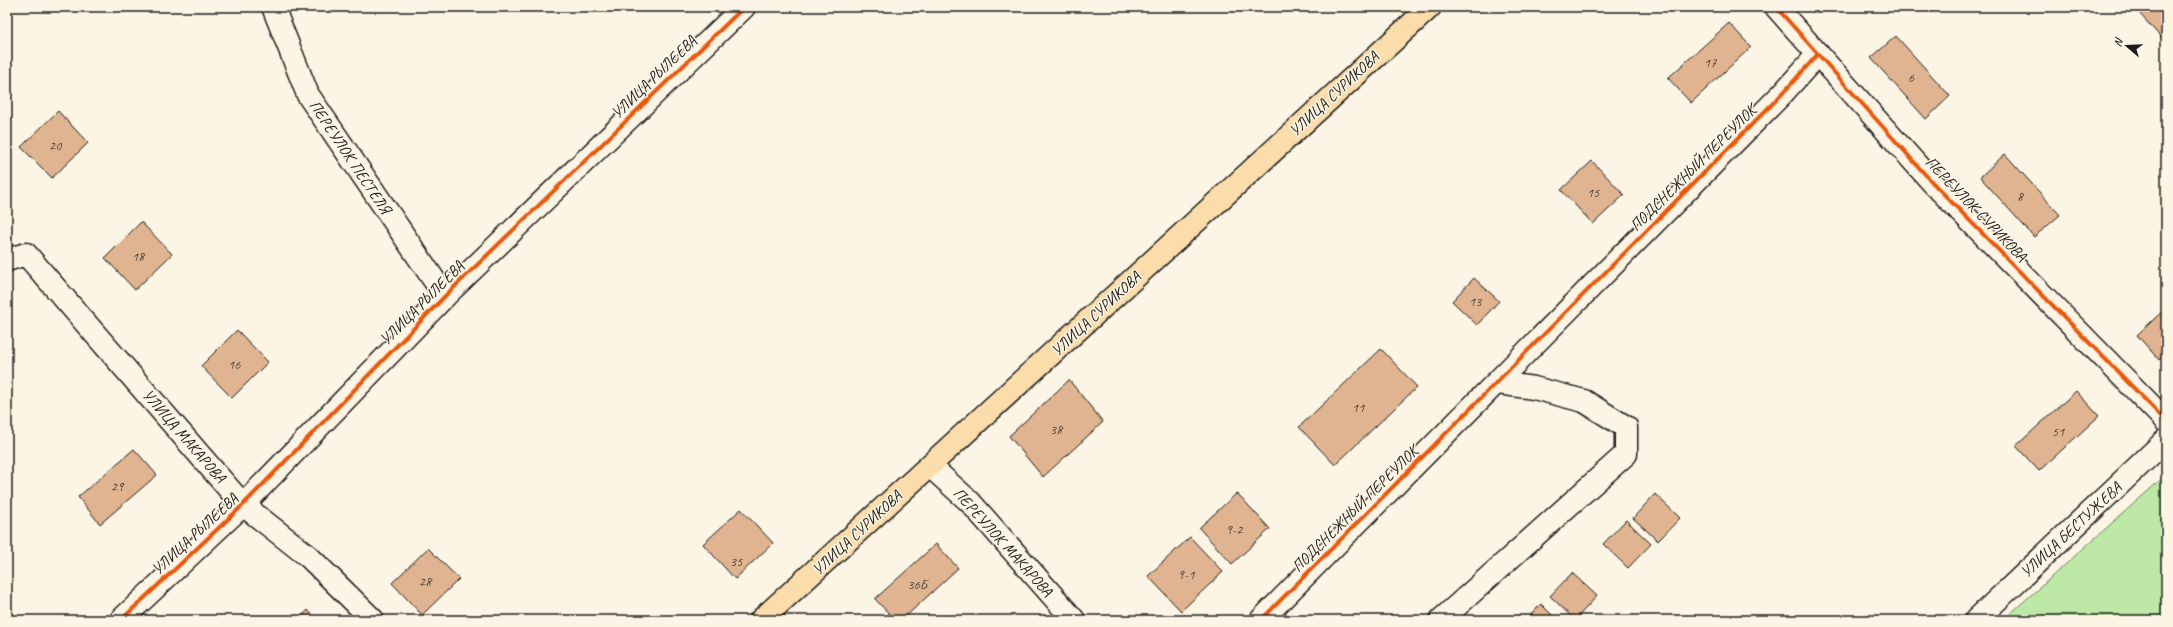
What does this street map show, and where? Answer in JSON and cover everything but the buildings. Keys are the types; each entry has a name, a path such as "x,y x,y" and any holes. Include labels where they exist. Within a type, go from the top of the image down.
{"main road":[{"name":"УЛИЦА СУРИКОВА","path":"762,620 1430,7"}],"street":[{"name":"ПЕРЕУЛОК ПЕСТЕЛЯ","path":"273,7 308,95 445,296"},
{"name":"УЛИЦА РЫЛЕЕВА","path":"121,620 243,505 445,296 744,7"},
{"name":"ПЕРЕУЛОК СУРИКОВА","path":"1776,7 1932,182 2166,421"},
{"name":"ПОДСНЕЖНЫЙ ПЕРЕУЛОК","path":"1261,620 1498,383 1783,93 1818,54"},
{"name":"УЛИЦА МАКАРОВА","path":"17,257 243,505 308,556 373,620"},
{"path":"1441,620 1626,454 1626,427 1584,400 1534,388 1498,383"},
{"name":"УЛИЦА БЕСТУЖЕВА","path":"1976,620 2166,440"},
{"name":"ПЕРЕУЛОК МАКАРОВА","path":"930,466 970,502 1074,620"}],"green space":[{"path":"2166,475 2166,620 2003,620"}],"cycle path":[{"path":"121,620 243,505 445,296 744,7"},
{"path":"1776,7 1932,182 2166,421"},
{"path":"1261,620 1783,93 1818,54"}]}
